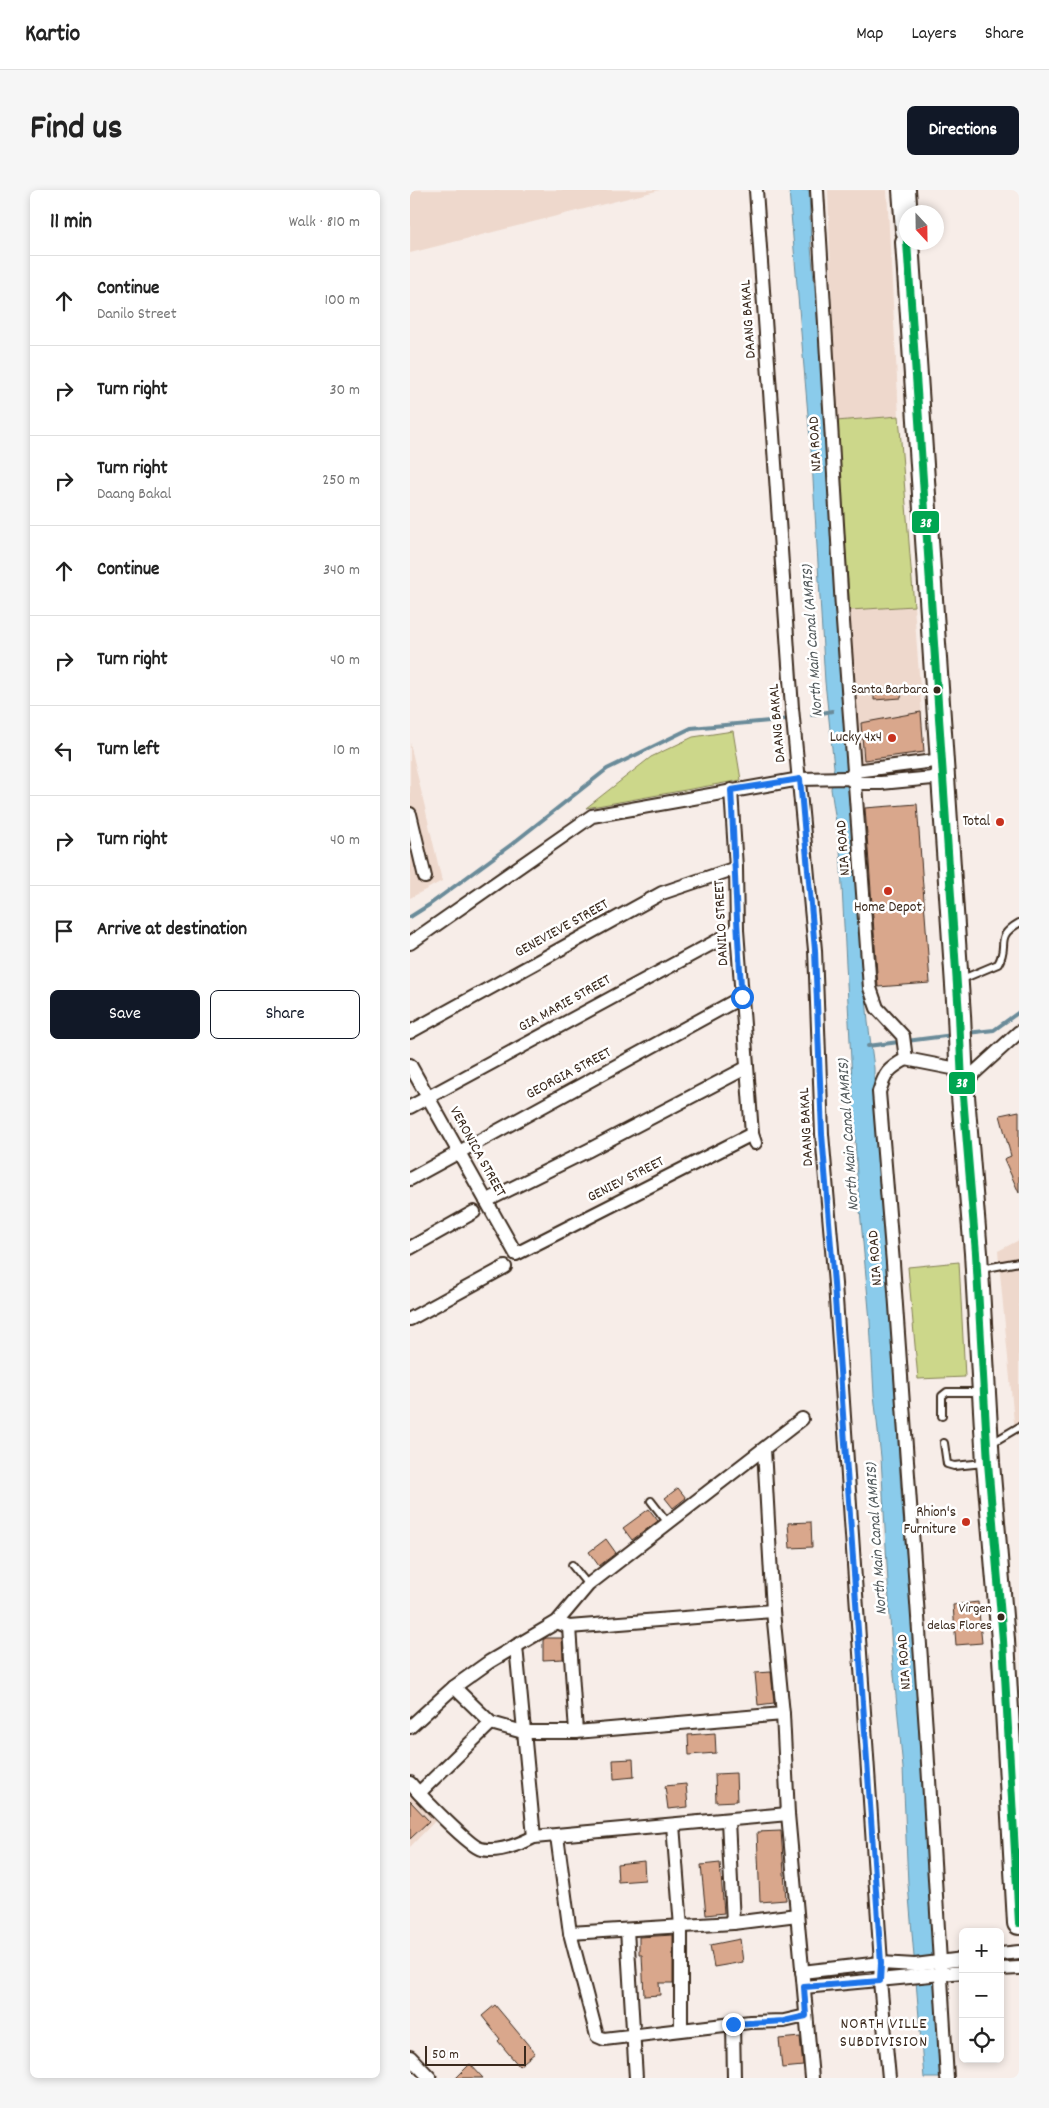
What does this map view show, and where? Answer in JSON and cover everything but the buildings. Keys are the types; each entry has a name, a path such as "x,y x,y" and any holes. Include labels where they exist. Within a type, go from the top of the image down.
{"highway":[{"path":"904,190 905,205"},
{"path":"908,250 977,1270 987,1454 1003,1640 1019,1923"}],"street":[{"name":"DAANG BAKAL","path":"756,190 792,708 815,950 822,1134 881,1963 880,1981 889,2078"},
{"name":"NIA ROAD","path":"817,190 842,608 849,778 870,988 876,1008 904,1047 893,1066 884,1076 879,1092 894,1273 924,1700 937,1968 947,2078"},
{"path":"410,943 592,816 800,779 849,778 943,769"},
{"name":"DANILO STREET","path":"731,790 736,868 736,930 753,1139"},
{"path":"410,814 425,877"},
{"name":"GENEVIEVE STREET","path":"410,1032 662,893 736,868"},
{"name":"GIA MARIE STREET","path":"410,1107 736,930"},
{"name":"GEORGIA STREET","path":"410,1179 742,997"},
{"path":"904,1047 962,1070 1019,1032"},
{"name":"VERONICA STREET","path":"410,1065 516,1254"},
{"path":"486,1201 589,1150 746,1068"},
{"name":"GENIEV STREET","path":"516,1254 753,1139"},
{"path":"410,1248 474,1212"},
{"path":"410,1319 505,1267"},
{"path":"410,1727 454,1687 489,1662 557,1622 588,1584 802,1419"},
{"path":"764,1449 773,1611 783,1714 788,1814 812,2078"},
{"path":"557,1622 569,1627 773,1611"},
{"path":"569,1627 576,1732"},
{"path":"516,1646 534,1837"},
{"path":"454,1687 491,1723 523,1732 576,1732 783,1714"},
{"path":"491,1723 414,1788 465,1839 481,1849 501,1849 534,1837 788,1814"},
{"path":"728,1820 733,1923"},
{"path":"673,1825 681,1927 681,2029"},
{"path":"557,1836 570,1933 597,2036 604,2038 733,2024 784,2021 806,2016"},
{"path":"570,1933 733,1923 797,1915"},
{"path":"627,1930 635,2034 636,2078"},
{"path":"1004,1954 1019,1952"},
{"path":"804,1987 880,1981 915,1970 937,1968 959,1960"},
{"path":"802,1972 881,1963 915,1970"},
{"path":"937,1968 959,1971"},
{"path":"1004,1969 1019,1968"},
{"path":"733,2024 734,2078"},
{"path":"410,2057 430,2078"}],"lane":[{"path":"956,981 998,964 1002,952 1003,935 1008,929 1019,923"},
{"path":"977,1270 1019,1262"},
{"path":"942,1416 942,1396 947,1392 983,1392"},
{"path":"944,1443 947,1464 954,1466 987,1454 1019,1427"},
{"path":"651,1501 668,1524"},
{"path":"572,1565 588,1584"}],"shaded area":[{"path":"410,190 660,190 410,253"},
{"path":"828,190 887,190 899,416 836,421"},
{"path":"914,606 925,757 860,762 850,610"},
{"path":"410,743 442,881 410,898"},
{"path":"1019,1240 1019,1438 1014,1422 998,1251"},
{"path":"410,1793 436,1820 410,1847"}],"green space":[{"path":"899,416 914,606 850,610 836,421"},
{"path":"733,731 741,780 586,808 651,757 693,737"},
{"path":"959,1262 965,1377 918,1379 908,1267"}],"water":[{"name":"North Main Canal (AMRIS)","path":"789,190 809,190 811,247 822,370 851,808 868,1022 874,1068 874,1093 889,1289 901,1493 913,1629 940,2078 924,2078 908,1884 903,1768 892,1654 881,1457 874,1395 870,1321 857,1176 840,848 831,789 834,767 825,682 812,462"}],"waterway":[{"path":"812,715 832,711"},
{"path":"410,917 512,844 607,769 691,728 791,719"},
{"path":"967,1033 994,1030 1019,1012"},
{"path":"868,1046 953,1035"}],"transit line":[{"name":"38","path":"908,250 959,1015 962,1084 976,1253 988,1463 1003,1640 1019,1923"}],"place":[{"name":"Santa Barbara","path":"937,690"},
{"name":"Lucky 4x4","path":"892,738"},
{"name":"Total","path":"1000,822"},
{"name":"Home Depot","path":"888,891"},
{"name":"Rhion's Furniture","path":"966,1522"},
{"name":"Virgen delas Flores","path":"1001,1617"}],"district":[{"name":"NORTH VILLE SUBDIVISION","path":"884,2033"}],"route":[{"path":"733,2024 784,2021 806,2016 804,1987 880,1981 881,1963 822,1134 815,950 800,779 731,790 736,868 736,930 742,997"}]}
